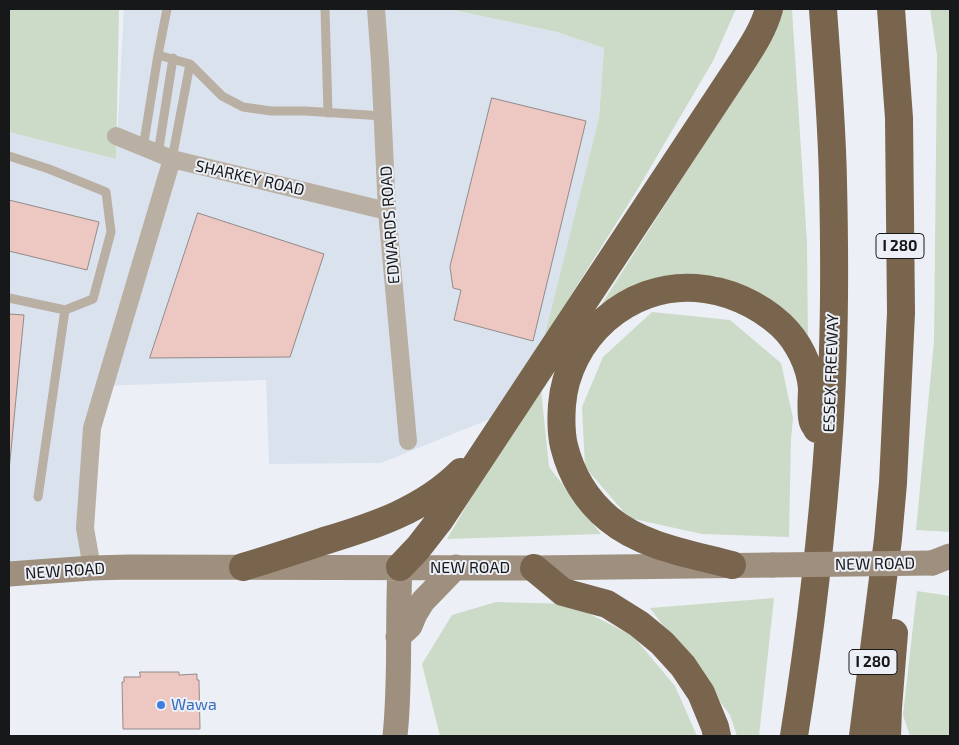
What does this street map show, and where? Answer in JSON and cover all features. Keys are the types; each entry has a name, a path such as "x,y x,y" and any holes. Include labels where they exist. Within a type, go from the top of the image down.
{"highway":[{"path":"400,567 418,548 439,520 742,62 756,40 769,9"},
{"name":"ESSEX FREEWAY","path":"794,736 820,540 828,445 834,324 834,180 823,9"},
{"name":"I 280","path":"863,736 893,484 901,312 899,118 891,9"},
{"path":"732,565 655,544 628,530 609,519 590,500 578,483 567,459 562,438 561,417 563,391 571,365 581,347 598,326 618,309 654,293 674,289 696,288 722,292 745,301 781,326 797,344 806,362 812,386 813,422 828,445"},
{"path":"243,567 349,534 384,521 416,506 452,481 497,432"},
{"path":"887,736 905,502 893,484"},
{"path":"534,568 563,592 607,604 639,624 662,643 683,666 701,693 717,736"}],"main road":[{"name":"NEW ROAD","path":"9,574 130,567 534,568 944,563"},
{"path":"396,736 400,567"},
{"path":"398,637 410,626 423,601 456,567"}],"street":[{"name":"EDWARDS ROAD","path":"376,9 388,211 408,441"},
{"name":"SHARKEY ROAD","path":"116,136 158,154 388,211"},
{"path":"92,568 86,528 92,428 158,154"}],"lane":[{"path":"158,154 158,54 167,9"},
{"path":"325,9 328,113"},
{"path":"158,54 190,64 222,96 243,107 271,111 383,116"},
{"path":"158,154 173,58"},
{"path":"158,154 190,64"},
{"path":"9,156 49,169 106,192 111,232 93,299 65,310 9,298"},
{"path":"38,498 65,310"}],"shaded area":[{"path":"124,9 449,9 557,32 604,48 599,117 544,338 490,419 381,463 269,464 266,380 102,386 79,569 9,573 9,132 116,159"}],"green space":[{"path":"9,9 119,9 116,159 9,132"},
{"path":"449,9 736,9 713,61 636,192 544,338 599,117 604,48 557,32"},
{"path":"781,9 792,9 807,243 808,340 772,304 717,276 669,278 601,305 765,49"},
{"path":"930,9 950,9 950,532 916,530 934,341 937,55"},
{"path":"652,312 730,320 781,363 793,418 789,537 702,534 629,518 585,467 582,407 603,357"},
{"path":"540,380 549,467 601,534 447,539"},
{"path":"917,591 950,596 950,736 910,736 903,715"},
{"path":"774,598 759,736 737,736 730,715 650,608"},
{"path":"496,602 570,604 633,636 675,686 697,736 440,736 422,664 452,615"}],"building":[{"path":"492,98 586,121 533,341 454,320 461,290 453,288 450,267"},
{"path":"9,200 99,222 87,270 9,251"},
{"path":"198,213 324,254 290,357 150,358"},
{"path":"9,314 24,315 9,471"},
{"name":"Wawa","path":"140,672 179,672 179,675 197,674 197,680 199,680 200,729 123,729 122,682 124,682 124,677 140,677"}],"place":[{"name":"Wawa","path":"161,705"}]}
